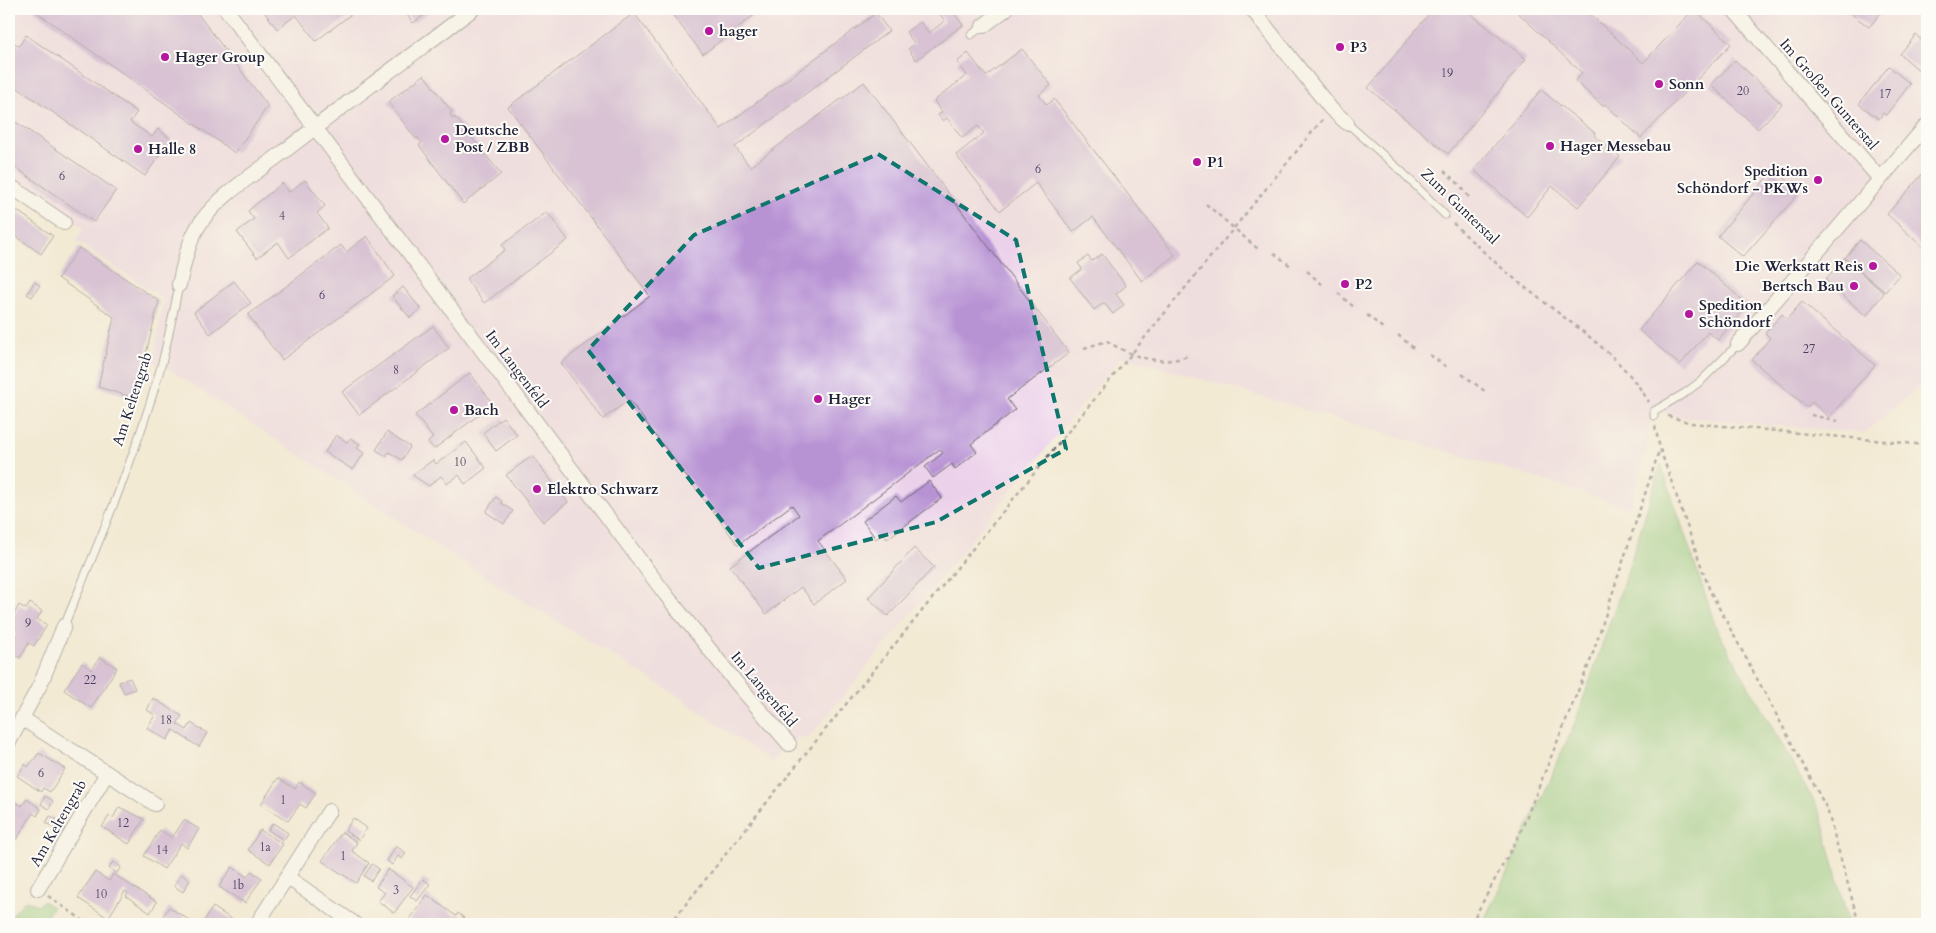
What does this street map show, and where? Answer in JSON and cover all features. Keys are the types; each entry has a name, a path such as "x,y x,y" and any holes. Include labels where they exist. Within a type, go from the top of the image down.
{"street":[{"name":"Im Langenfeld","path":"226,9 666,595 734,680 789,744"},
{"name":"Am Keltengrab","path":"179,285 187,249 196,230 206,216 221,201 315,127 473,9"},
{"path":"983,26 1006,9"},
{"name":"Zum Gunterstal","path":"1252,9 1331,109 1347,123"},
{"name":"Im Großen Gunterstal","path":"1733,9 1880,179"},
{"path":"1738,344 1926,126"},
{"path":"9,185 64,223"},
{"name":"Am Keltengrab","path":"9,742 40,685 64,626"},
{"name":"Am Keltengrab","path":"23,719 155,804"},
{"name":"Am Keltengrab","path":"38,889 86,805 107,773"},
{"path":"257,924 329,811"},
{"path":"288,876 356,924"}],"lane":[{"path":"971,35 983,26"},
{"name":"Zum Gunterstal","path":"1347,123 1400,170 1445,216"},
{"name":"Am Keltengrab","path":"64,626 117,495 152,395 163,358 179,285"},
{"path":"1654,413 1701,382 1738,344"}],"path":[{"path":"670,924 809,749 1232,228 1331,109"},
{"path":"1444,171 1460,185 1471,200"},
{"path":"1206,204 1258,249"},
{"name":"Zum Gunterstal","path":"1445,216 1488,257 1547,305 1598,342 1642,390 1654,413 1660,449 1710,591 1827,809 1859,924"},
{"path":"1274,253 1292,267"},
{"path":"1307,271 1324,287"},
{"path":"1338,293 1355,308"},
{"path":"1368,314 1384,329"},
{"path":"1398,334 1416,350"},
{"path":"1084,348 1107,341 1131,354 1157,360 1177,360 1187,356"},
{"path":"1430,354 1449,369"},
{"path":"1462,374 1486,392"},
{"path":"1654,413 1691,423 1927,445"},
{"path":"1811,415 1838,421"},
{"path":"1471,924 1520,833 1591,659 1660,449"},
{"path":"38,889 88,924"}],"highlighted area":[{"path":"878,154 1016,240 1066,449 936,522 759,568 588,350 694,235"}],"shaded area":[{"path":"9,9 1927,9 1927,379 1865,433 1683,417 1654,411 1649,427 1648,443 1630,508 1514,471 1122,356 809,738 800,737 789,744 771,762 678,696 501,587 168,369 154,362 163,299 76,241 84,228 9,176"}],"green space":[{"path":"1661,464 1717,630 1820,812 1848,921 1784,924 1482,924 1575,723 1629,567"},
{"path":"25,900 38,905 43,901 53,907 41,924 9,924 9,919"}],"building":[{"name":"Hager Group","path":"32,9 194,9 268,106 235,153"},
{"path":"262,9 358,9 316,41 296,15 277,29"},
{"path":"403,9 433,9 413,23"},
{"name":"hager","path":"668,9 762,9 703,54"},
{"path":"936,9 950,9 963,25 916,60 908,49 915,44 906,32 920,22 929,33 945,21"},
{"path":"1433,9 1465,9 1526,59 1448,154 1368,88"},
{"path":"1514,9 1585,9 1643,63 1694,9 1731,44 1641,138 1605,104 1603,106 1575,81 1582,73"},
{"path":"1845,9 1884,9 1869,27"},
{"path":"634,13 721,129 876,13 889,31 735,147 750,167 864,82 1069,353 1007,399 1015,410 971,444 977,452 955,469 952,464 933,478 925,467 943,453 940,449 818,541 847,579 814,604 801,587 766,614 730,566 799,515 792,505 738,545 629,400 603,419 561,363 650,296 508,107"},
{"path":"26,35 137,112 130,122 152,137 158,129 171,139 145,176 9,82 9,39 19,46"},
{"path":"1916,35 1927,45 1927,62 1920,71 1900,54"},
{"path":"1022,49 1051,85 1039,95 1047,105 1054,99 1175,255 1142,281 1093,217 1073,232 1036,183 1000,211 956,155 984,133 978,126 962,138 947,118 943,121 938,115 942,112 934,101 967,75 957,62 968,53 986,76"},
{"path":"1735,60 1782,104 1758,129 1711,85"},
{"path":"1889,66 1910,84 1886,115 1883,113 1879,119 1859,104"},
{"name":"Deutsche Post / ZBB","path":"424,75 452,112 450,114 453,119 455,117 501,174 463,204 419,145 422,143 418,138 416,139 388,102"},
{"name":"Hager Messebau","path":"1541,90 1595,133 1594,135 1620,157 1578,207 1552,186 1527,217 1474,170"},
{"path":"10,118 116,190 94,222 9,163"},
{"path":"1774,169 1800,192 1743,257 1718,236"},
{"path":"1927,169 1927,251 1887,214"},
{"path":"305,180 325,206 317,213 328,228 289,258 278,242 257,258 237,232 254,219 248,211 282,183 289,192"},
{"path":"9,205 53,236 41,254 9,231"},
{"path":"547,212 568,240 484,303 466,279 505,250 502,245"},
{"path":"367,236 395,276 282,360 248,315 341,245 346,252"},
{"name":"Die Werkstatt Reis","path":"1860,240 1900,275 1885,292 1845,258"},
{"path":"79,248 159,301 135,398 98,387 114,317 58,278"},
{"path":"1102,254 1126,286 1116,294 1124,305 1113,314 1104,303 1094,310 1070,278 1082,269 1078,263 1088,256 1092,261"},
{"name":"Bertsch Bau","path":"1844,258 1884,293 1866,316 1825,280"},
{"name":"Spedition Schöndorf","path":"1698,261 1748,305 1718,340 1708,332 1680,365 1639,330"},
{"path":"234,281 251,303 210,334 194,312"},
{"path":"34,282 40,285 32,297 27,294"},
{"path":"403,287 421,309 410,318 392,296"},
{"path":"1802,302 1875,365 1829,417 1812,402 1807,407 1752,360 1770,338 1765,333 1782,314 1787,319"},
{"path":"433,326 449,348 359,415 342,392"},
{"name":"Bach","path":"470,373 493,404 434,449 428,442 433,438 415,415"},
{"path":"503,417 517,435 496,451 483,433"},
{"path":"387,432 410,447 402,460 389,452 386,456 376,450"},
{"path":"336,435 347,442 350,438 360,444 357,448 364,453 353,470 325,452"},
{"path":"466,442 486,468 465,484 459,475 447,484 441,476 429,486 412,475 433,460 436,464"},
{"name":"Elektro Schwarz","path":"532,456 568,502 543,522 506,475"},
{"path":"929,481 942,498 887,539 883,534 876,539 863,521 896,496 901,502"},
{"path":"496,497 513,511 504,524 486,512"},
{"path":"914,548 934,567 888,616 868,598"},
{"path":"30,603 42,611 37,619 47,625 34,646 29,643 20,658 9,652 9,647 16,635 12,632 16,626 10,622 19,605 26,609"},
{"path":"100,657 117,668 91,708 64,690 82,663 92,670"},
{"path":"130,678 135,689 124,693 119,682"},
{"path":"153,698 182,716 177,724 187,730 191,723 207,733 199,747 173,730 167,740 147,728 155,715 147,710"},
{"path":"39,753 65,769 50,792 43,788 41,792 17,776 25,764 28,767"},
{"path":"278,778 295,789 299,782 316,793 306,808 300,804 288,821 261,804"},
{"path":"45,796 53,801 49,809 41,804"},
{"path":"9,798 22,806 27,799 41,809 37,816 33,813 17,839 9,834"},
{"path":"119,807 144,819 129,844 102,827 109,816 113,818"},
{"path":"50,816 59,821 55,828 46,823"},
{"path":"353,818 367,828 359,840 345,831"},
{"path":"184,820 199,829 187,848 181,843 164,869 144,856 160,830 172,838"},
{"path":"273,823 288,833 284,840 268,830"},
{"path":"260,830 283,844 270,864 248,850"},
{"path":"342,832 357,842 352,851 369,863 356,883 322,861"},
{"path":"396,846 406,853 402,859 398,856 392,865 387,861"},
{"path":"113,862 121,867 117,873 109,868"},
{"path":"372,864 379,869 371,881 364,876"},
{"path":"232,867 247,877 251,871 262,878 245,903 219,887"},
{"path":"388,869 413,887 394,913 378,901 385,893 376,887"},
{"path":"95,872 109,881 113,874 157,902 150,913 126,896 128,893 125,891 108,918 78,898"},
{"path":"181,874 190,880 183,892 174,886"},
{"path":"423,879 430,884 417,901 410,896"},
{"path":"427,895 456,916 458,913 464,918 459,924 407,923"},
{"path":"169,907 195,924 172,924 162,918"},
{"path":"213,907 236,922 234,924 202,924"}],"place":[{"name":"hager","path":"709,31"},
{"name":"P3","path":"1340,47"},
{"name":"Hager Group","path":"165,57"},
{"name":"Sonn","path":"1659,84"},
{"name":"Deutsche Post / ZBB","path":"445,139"},
{"name":"Hager Messebau","path":"1550,146"},
{"name":"Halle 8","path":"138,149"},
{"name":"P1","path":"1197,162"},
{"name":"Spedition Schöndorf - PKWs","path":"1818,180"},
{"name":"Die Werkstatt Reis","path":"1873,266"},
{"name":"P2","path":"1345,284"},
{"name":"Bertsch Bau","path":"1854,286"},
{"name":"Spedition Schöndorf","path":"1689,314"},
{"name":"Hager","path":"818,399"},
{"name":"Bach","path":"454,410"},
{"name":"Elektro Schwarz","path":"537,489"}]}
